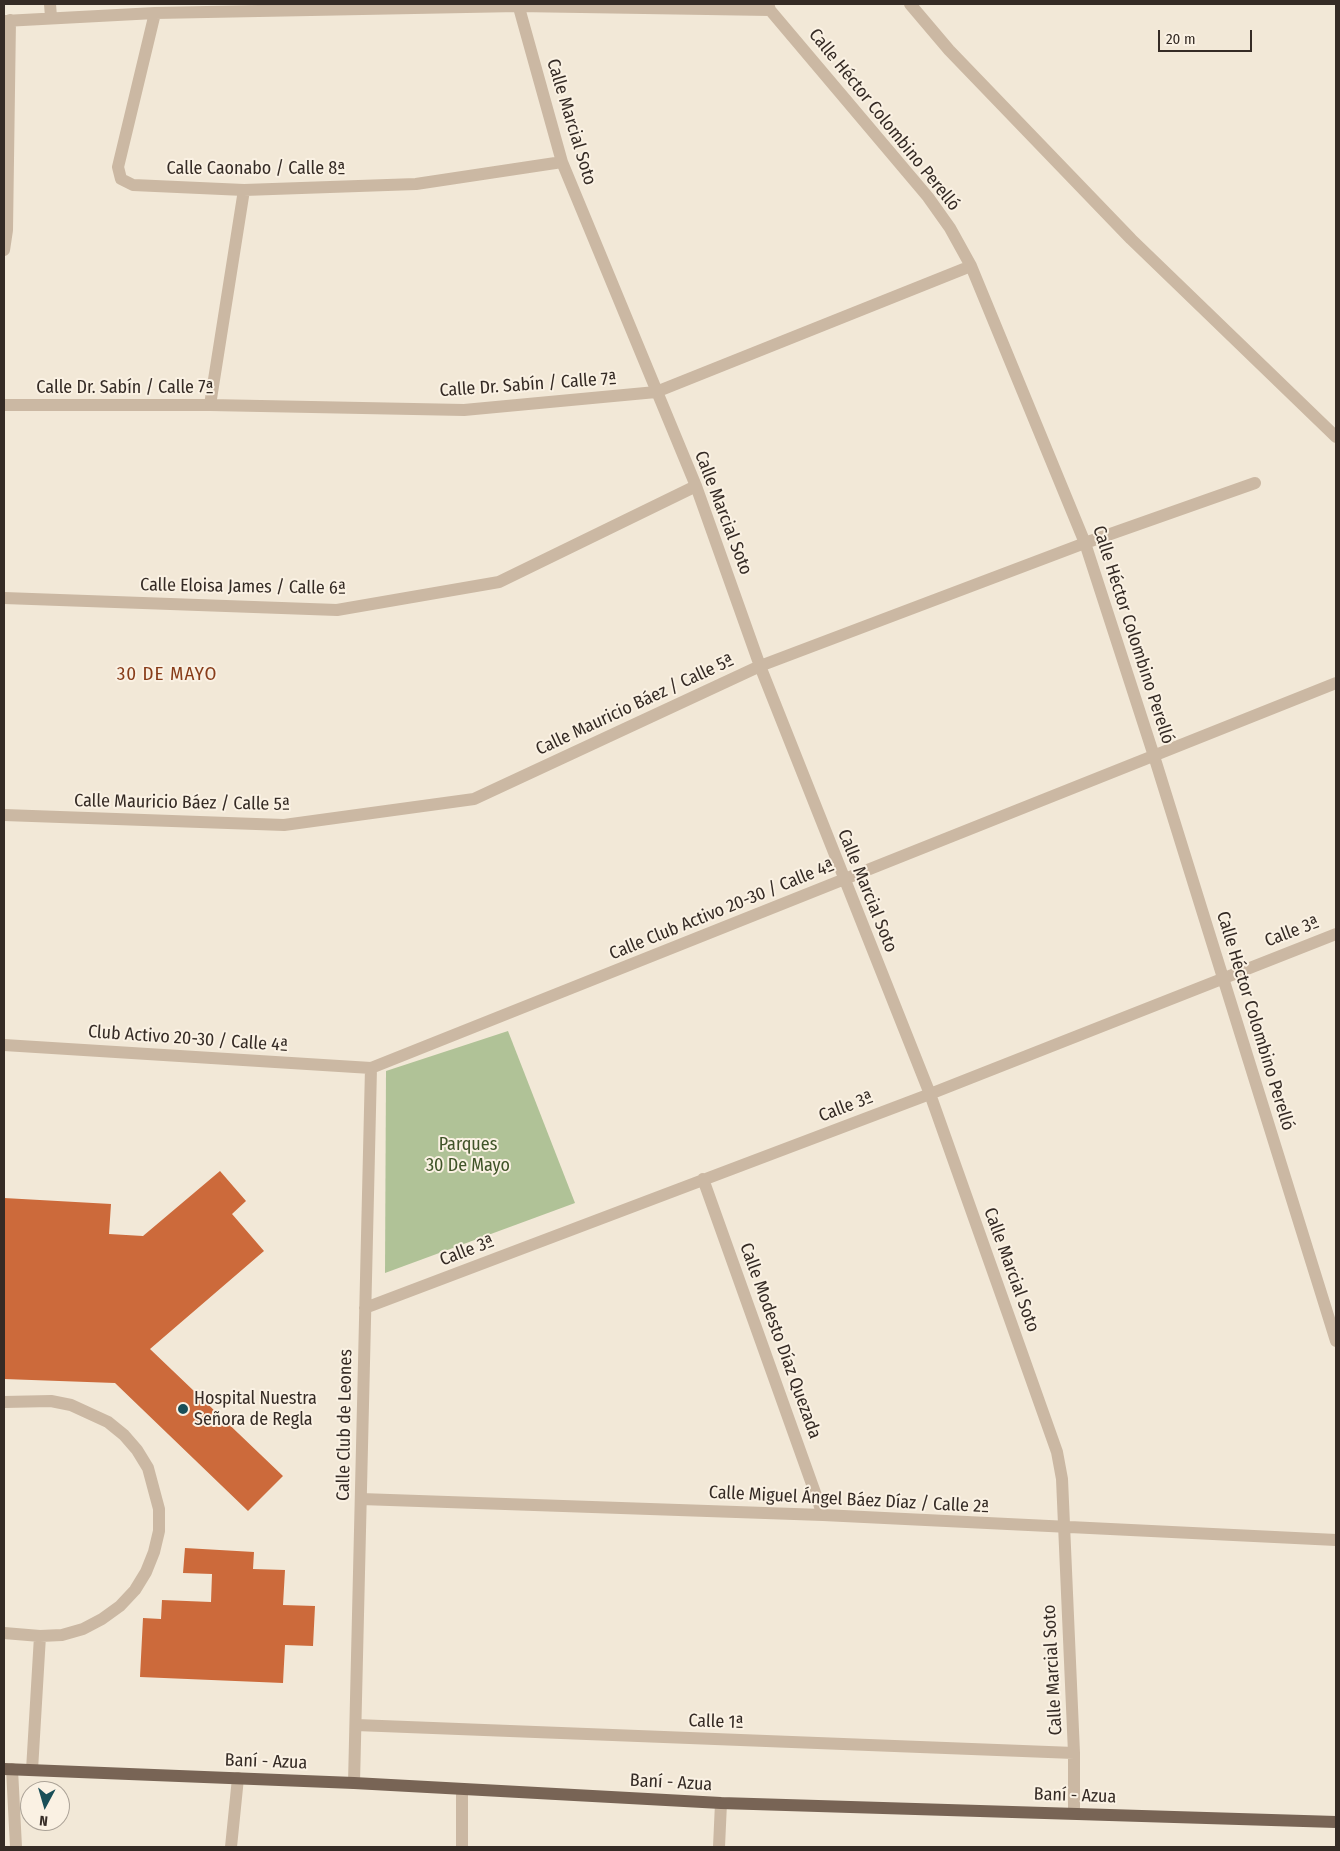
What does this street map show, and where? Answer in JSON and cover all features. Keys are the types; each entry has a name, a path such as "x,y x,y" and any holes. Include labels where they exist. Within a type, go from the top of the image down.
{"main road":[{"name":"Baní - Azua","path":"8,1769 354,1783 720,1803 1336,1822"}],"street":[{"path":"910,4 949,50 1131,239 1336,437"},
{"path":"4,250 7,230 7,20 50,10 155,13 518,5 769,7"},
{"name":"Calle Marcial Soto","path":"518,5 562,162 696,486 760,666 930,1094 1057,1452 1062,1479 1074,1754 1074,1813"},
{"name":"Calle Héctor Colombino Perelló","path":"769,7 928,197 950,228 971,266 1085,543 1154,756 1336,1341"},
{"name":"Calle Caonabo / Calle 8ª","path":"155,13 118,167 121,179 134,185 244,190 416,184 562,162"},
{"path":"210,404 244,190"},
{"name":"Calle Dr. Sabín / Calle 7ª","path":"4,405 210,404 464,410 656,392 971,266"},
{"name":"Calle Mauricio Báez / Calle 5ª","path":"4,815 284,825 474,799 760,666 1085,543 1254,483"},
{"name":"Calle Eloisa James / Calle 6ª","path":"4,598 337,610 499,582 696,486"},
{"name":"Calle Club Activo 20-30 / Calle 4ª","path":"371,1068 1336,683"},
{"name":"Calle 3ª","path":"366,1308 930,1094 1336,934"},
{"name":"Club Activo 20-30 / Calle 4ª","path":"4,1045 371,1068"},
{"name":"Calle Club de Leones","path":"354,1783 371,1068"},
{"name":"Calle Modesto Díaz Quezada","path":"703,1179 823,1515"},
{"path":"4,1402 51,1401 71,1405 108,1422 124,1435 144,1462 155,1488 159,1509 159,1531 149,1565 135,1590 120,1606 102,1619 62,1635 40,1636 4,1633"},
{"name":"Calle Miguel Ángel Báez Díaz / Calle 2ª","path":"361,1499 823,1515 1336,1540"},
{"path":"32,1770 40,1636"},
{"name":"Calle 1ª","path":"356,1725 1074,1754"},
{"path":"8,1769 16,1847"},
{"path":"231,1847 238,1778"},
{"path":"462,1789 462,1847"},
{"path":"720,1803 720,1847"}],"green space":[{"name":"Parques 30 De Mayo","path":"508,1031 575,1203 385,1273 386,1071"}],"building":[{"path":"220,1171 246,1201 232,1214 264,1251 150,1349 283,1476 248,1511 115,1383 4,1379 4,1198 111,1204 109,1234 143,1236"},
{"path":"185,1548 254,1552 253,1569 285,1570 283,1605 315,1606 313,1646 285,1645 283,1683 140,1677 143,1618 161,1619 162,1600 211,1602 212,1574 183,1573"}],"place":[{"name":"Hospital Nuestra Señora de Regla","path":"183,1409"}],"district":[{"name":"30 DE MAYO","path":"167,675"}]}
